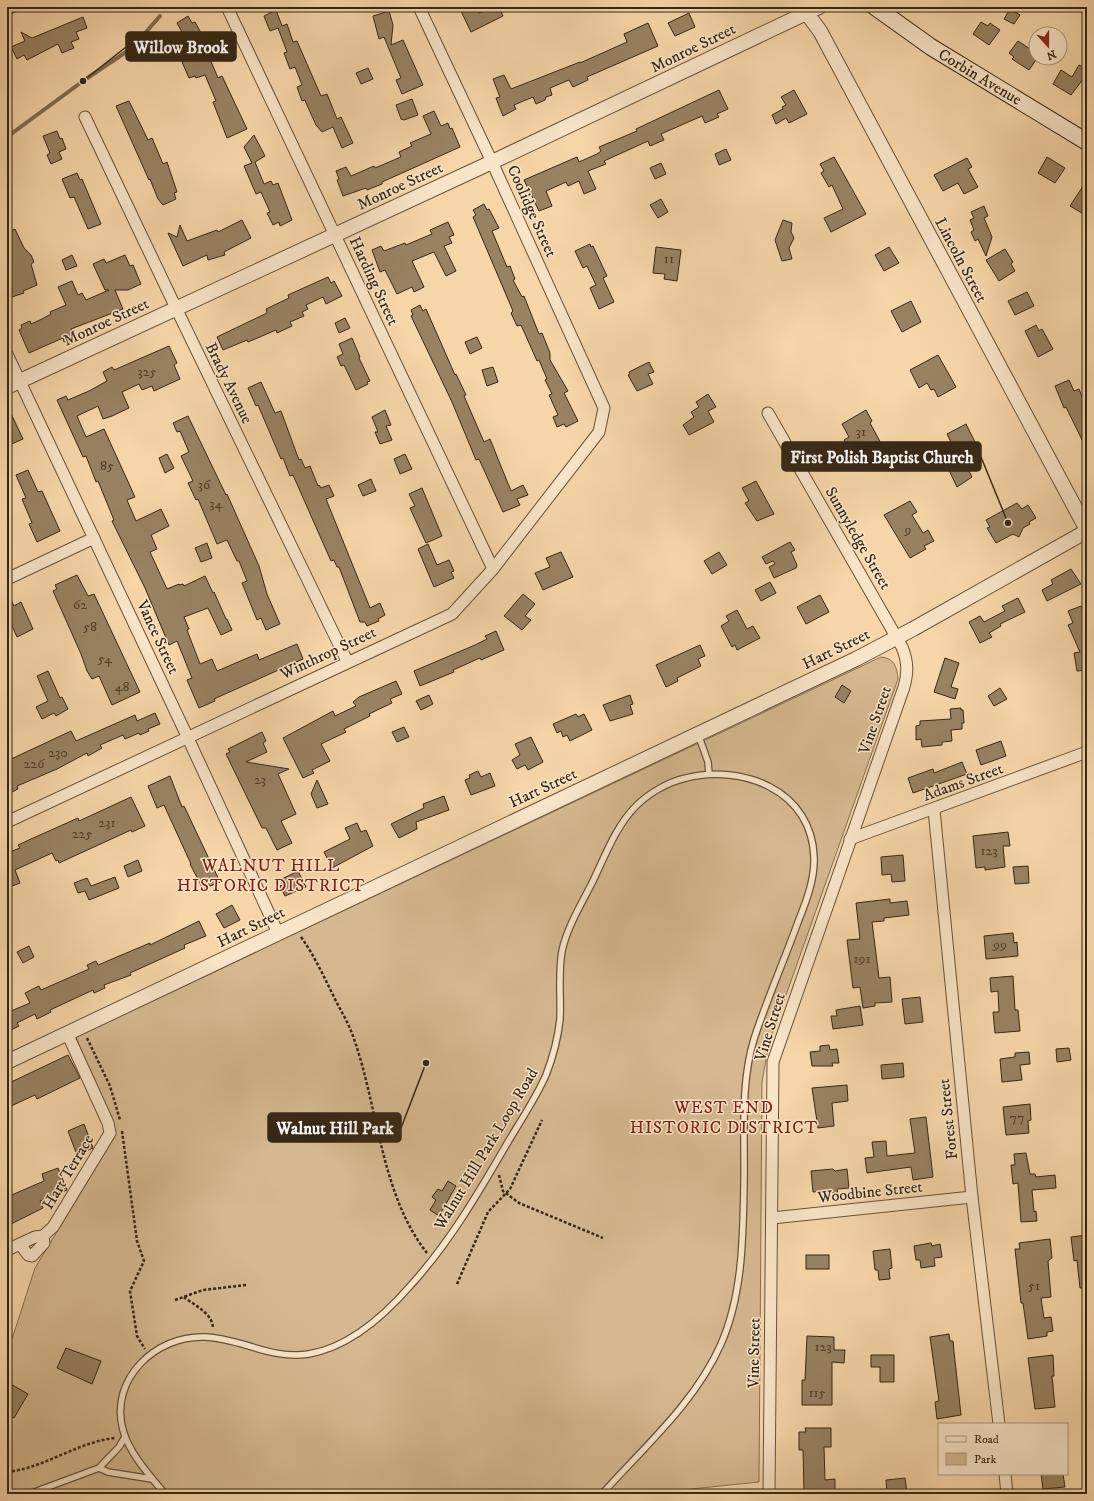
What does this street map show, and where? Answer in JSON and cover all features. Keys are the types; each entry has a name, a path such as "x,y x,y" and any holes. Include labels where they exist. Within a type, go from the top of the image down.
{"main road":[{"name":"Corbin Avenue","path":"875,7 931,47 1087,142"}],"street":[{"path":"7,9 12,7"},
{"name":"Harding Street","path":"227,7 493,569"},
{"name":"Coolidge Street","path":"419,7 492,162 604,408 599,432"},
{"name":"Monroe Street","path":"13,384 492,162 804,9 818,7"},
{"name":"Lincoln Street","path":"804,9 820,31 1087,531"},
{"name":"Brady Avenue","path":"85,116 347,661"},
{"name":"Vance Street","path":"7,354 13,384 94,538 278,933"},
{"name":"Sunnyledge Street","path":"768,413 897,638"},
{"name":"Winthrop Street","path":"7,822 347,661 452,614 493,569 599,432"},
{"name":"Hart Street","path":"7,1062 70,1038 278,933 897,638 1087,531"},
{"path":"7,579 94,538"},
{"name":"Vine Street","path":"769,1494 773,1062 904,687 908,671 907,660 897,638"},
{"name":"Adams Street","path":"850,839 934,810 1087,752"},
{"name":"Forest Street","path":"934,810 972,1197 999,1423"},
{"name":"Hart Terrace","path":"20,1244 28,1255 32,1256 44,1243 44,1236 60,1218 110,1132 108,1124 70,1038"},
{"name":"Woodbine Street","path":"772,1218 972,1197"},
{"path":"7,1250 34,1237 44,1236"},
{"path":"1005,1475 1007,1494"}],"lane":[{"path":"698,734 708,762 709,774"},
{"name":"Walnut Hill Park Loop Road","path":"165,1494 123,1440 121,1418 123,1393 134,1370 150,1354 165,1345 182,1339 213,1338 259,1350 284,1354 309,1354 328,1348 362,1330 390,1308 410,1287 456,1228 536,1095 550,1064 559,1024 559,973 564,946 573,921 614,838 631,811 650,795 681,779 709,774 734,776 753,780 774,789 790,801 802,815 808,828 814,850 814,870 796,927 755,1037 749,1062 745,1103 744,1207 741,1257 734,1305 727,1330 719,1350 680,1408 661,1431 602,1494"},
{"path":"28,1494 99,1468 123,1440"},
{"path":"99,1468 108,1472 153,1479"}],"path":[{"path":"296,925 326,978 354,1040 393,1188 419,1243 433,1259"},
{"path":"70,1038 86,1037 108,1080 118,1106 125,1143 137,1241 144,1261 130,1291 137,1336 150,1354"},
{"path":"457,1284 488,1212 506,1193 514,1181 542,1120"},
{"path":"496,1163 503,1191 519,1203 603,1238"},
{"path":"175,1300 216,1287 246,1286"},
{"path":"184,1297 208,1315 213,1321 213,1338"},
{"path":"7,1472 38,1465 83,1446 114,1438 123,1440"}],"green space":[{"path":"881,657 892,661 896,667 898,679 769,1043 762,1082 759,1482 662,1492 661,1494 7,1494 7,1350 35,1268 114,1138 76,1037"}],"building":[{"path":"459,7 476,7 479,13 493,7 499,7 503,16 471,32"},
{"path":"1010,9 1020,15 1014,24 1004,19"},
{"path":"276,10 282,26 287,24 293,42 297,41 321,96 327,94 337,119 341,117 353,143 342,148 333,127 322,132 316,125 305,100 302,101 297,87 302,85 295,67 290,69 284,53 287,52 278,28 270,31 264,16"},
{"path":"389,11 393,25 391,45 403,40 423,85 402,94 396,80 401,78 384,37 379,39 373,16"},
{"path":"689,13 695,27 675,36 668,23"},
{"path":"188,16 192,23 195,22 201,33 187,41 177,23"},
{"path":"83,17 87,28 76,32 79,39 71,42 74,48 62,53 58,44 27,60 24,55 17,59 11,47 25,41 21,32 32,38"},
{"path":"981,22 988,26 990,23 1000,30 989,45 973,34"},
{"path":"648,23 658,46 587,77 588,80 573,87 569,80 550,88 552,95 546,97 545,100 536,104 533,97 514,105 516,109 503,116 496,98 500,97 493,79 504,75 511,89 580,63 627,42 624,34"},
{"path":"1018,41 1028,48 1028,66 1032,66 1029,70 1012,59 1014,57 1009,53"},
{"path":"207,52 218,78 222,76 247,129 227,138 213,102 216,101 205,75 196,78 195,76 189,78 182,62"},
{"path":"1079,65 1087,69 1087,74 1071,95 1053,84 1061,70 1072,77"},
{"path":"368,68 373,79 361,84 356,73"},
{"path":"719,90 728,109 717,114 719,117 705,123 702,116 661,134 664,140 650,146 648,141 604,161 606,164 588,171 596,189 584,194 579,181 568,186 566,182 546,191 552,206 539,211 524,180 577,157 579,162 597,154 601,151 599,147 637,131 636,129"},
{"path":"794,90 807,114 789,123 786,118 776,124 772,115 783,109 782,107 786,105 781,97"},
{"path":"412,99 418,115 404,120 401,119 396,105"},
{"path":"129,101 148,140 152,138 163,164 167,162 177,192 174,193 176,199 163,205 158,199 116,106"},
{"path":"434,111 441,126 448,123 450,129 452,128 460,147 382,182 382,184 367,190 366,188 343,196 337,180 339,179 336,171 346,167 351,176 401,157 399,152 412,146 410,143 431,134 423,116"},
{"path":"57,131 60,139 62,138 66,149 59,152 62,159 51,164 47,155 50,153 43,136"},
{"path":"254,135 265,156 255,162 264,184 271,181 273,185 278,183 292,220 280,226 279,222 273,225 267,213 270,212 261,192 256,194 244,166 252,163 244,147"},
{"path":"726,149 731,160 719,165 715,154"},
{"path":"834,157 866,214 831,232 824,218 843,209 832,185 829,187 821,173 824,171 820,164"},
{"path":"1047,157 1065,168 1055,183 1038,173"},
{"path":"967,158 972,167 968,169 978,187 964,194 958,183 943,191 934,175"},
{"path":"661,163 666,174 655,179 650,168"},
{"path":"77,173 80,180 82,179 101,224 88,229 74,197 70,198 62,179"},
{"path":"1087,180 1087,216 1070,206"},
{"path":"661,199 668,212 658,218 650,205"},
{"path":"484,204 487,210 489,209 499,228 492,231 507,267 510,266 515,279 513,280 522,297 524,296 539,334 542,333 550,353 550,360 568,391 564,393 578,421 566,427 564,424 557,427 553,417 558,415 549,395 552,394 545,380 547,379 539,360 537,361 521,325 517,326 511,313 513,311 473,217 476,215 473,210"},
{"path":"984,206 988,216 984,218 992,237 986,256 978,239 975,241 971,232 974,230 970,220 974,218 971,212"},
{"path":"242,220 251,238 224,252 225,255 208,260 207,255 183,266 168,233 177,237 180,225 187,241 217,230 218,232"},
{"path":"783,220 792,223 791,232 794,238 789,248 792,259 782,261 775,240"},
{"path":"448,222 454,235 449,237 452,243 444,246 456,271 446,276 434,252 412,261 424,287 414,292 412,287 397,294 385,270 380,272 372,250 381,246 384,251 405,243 406,245 432,234 430,230"},
{"path":"15,229 24,248 31,255 34,262 31,264 37,285 23,291 24,293 12,297 7,283 7,233"},
{"path":"590,244 591,247 593,246 607,276 603,278 614,302 599,309 590,288 596,285 587,266 583,268 575,251"},
{"path":"656,247 681,250 677,281 664,279 665,274 653,273"},
{"path":"889,247 899,263 884,271 875,255"},
{"path":"1005,249 1013,262 1011,264 1015,271 999,281 986,260"},
{"path":"72,255 77,266 66,270 62,260"},
{"path":"125,255 130,266 133,265 141,284 128,290 115,290 123,309 71,329 74,337 64,342 63,338 29,353 19,330 22,328 21,325 30,321 31,324 40,320 51,314 50,312 66,305 58,287 72,281 78,295 82,293 86,300 109,290 105,290 93,264 104,259 106,263"},
{"path":"328,277 331,283 334,281 342,296 326,304 323,297 306,305 308,309 302,312 304,316 290,322 292,326 277,333 276,330 248,342 247,340 223,350 217,337 267,313 266,309 289,298 288,295"},
{"path":"1027,292 1034,306 1015,315 1008,301"},
{"path":"911,301 921,322 902,332 891,311"},
{"path":"420,305 423,311 426,309 455,375 456,374 466,395 464,396 484,442 490,439 511,491 523,485 528,495 517,499 520,505 503,512 479,459 476,460 452,402 411,316 413,315 411,310"},
{"path":"345,318 350,328 339,333 335,323"},
{"path":"1036,325 1039,331 1042,329 1053,349 1038,357 1025,331"},
{"path":"477,337 482,348 470,354 465,342"},
{"path":"352,338 360,357 359,358 370,381 367,382 368,384 356,390 344,365 341,366 337,357 343,354 339,344"},
{"path":"169,346 177,363 174,365 180,379 154,391 152,386 142,390 139,384 122,392 129,408 112,416 103,419 98,406 77,416 86,437 104,429 135,497 127,500 136,521 161,509 169,526 151,535 157,549 150,552 167,589 179,584 183,584 184,586 205,576 213,593 214,592 232,630 221,635 208,608 184,617 189,629 187,630 200,664 212,659 217,671 257,654 259,660 297,644 303,659 214,699 215,701 199,708 187,680 192,678 177,641 169,645 145,588 112,521 114,520 98,481 96,482 86,456 83,457 57,400 66,396 68,400 107,381 103,372 112,367 114,370"},
{"path":"938,355 956,387 938,397 934,389 931,390 927,383 919,388 910,370"},
{"path":"649,362 654,372 648,374 653,384 637,391 628,375 630,374 629,372"},
{"path":"493,367 498,382 487,386 482,370"},
{"path":"1069,380 1074,391 1079,389 1087,409 1087,450 1066,407 1064,408 1055,386"},
{"path":"261,382 275,413 281,411 299,460 301,459 305,468 310,466 318,486 319,485 321,488 329,485 334,496 326,499 370,608 380,603 385,615 378,619 379,621 367,626 365,622 360,622 339,567 337,567 334,560 331,561 293,475 290,476 283,458 281,459 258,405 256,406 248,388"},
{"path":"708,394 716,407 708,411 714,422 689,435 683,425 694,417 691,412 699,407 696,402"},
{"path":"7,405 23,439 7,446"},
{"path":"385,410 391,425 386,426 392,440 380,444 375,432 378,432 372,417"},
{"path":"866,410 872,421 870,423 884,449 872,455 871,452 861,458 855,448 850,450 844,440 849,437 842,424"},
{"path":"188,416 226,495 227,494 259,566 267,594 280,624 266,630 261,618 257,620 242,583 247,581 239,561 237,561 227,540 217,544 198,499 196,500 188,483 193,481 181,456 189,452 180,431 177,432 173,423"},
{"path":"966,424 977,446 957,455 947,434"},
{"path":"167,454 174,468 165,473 159,458"},
{"path":"405,454 412,469 400,474 394,459"},
{"path":"962,457 972,477 957,487 946,464"},
{"path":"28,470 38,492 42,491 60,531 37,542 29,524 32,523 22,499 26,498 16,475"},
{"path":"371,479 376,491 363,496 358,485"},
{"path":"756,481 774,514 757,521 745,503 749,501 742,488"},
{"path":"422,488 442,536 426,543 410,508 415,506 409,494"},
{"path":"910,501 917,512 912,515 923,533 928,530 934,541 924,546 926,549 910,558 884,515"},
{"path":"1017,503 1022,509 1028,505 1036,518 1023,528 1019,537 1013,534 996,543 987,528 990,527 986,520"},
{"path":"790,542 795,550 791,552 797,565 796,568 774,578 769,567 775,564 773,561 766,564 762,557"},
{"path":"207,543 212,558 201,562 195,548"},
{"path":"428,544 437,565 449,560 454,571 451,572 454,578 434,587 418,549"},
{"path":"561,552 573,577 543,590 535,573 550,567 546,558"},
{"path":"719,552 727,565 712,574 704,561"},
{"path":"1071,569 1081,584 1047,601 1042,590 1053,584 1051,580"},
{"path":"77,575 88,596 94,594 140,692 112,705 99,676 92,679 87,671 53,591 57,589 55,585"},
{"path":"770,582 776,593 761,601 755,590"},
{"path":"7,592 14,606 21,602 33,629 17,637 7,615"},
{"path":"523,594 535,604 525,616 531,620 522,630 504,616"},
{"path":"820,595 829,612 806,624 797,607"},
{"path":"1018,598 1025,612 1000,624 1001,626 989,633 992,637 980,643 969,622 980,616 984,622 1005,611 1002,606"},
{"path":"1081,606 1087,620 1087,670 1077,671 1074,653 1080,652 1068,625 1073,623 1068,611"},
{"path":"737,610 747,629 753,626 760,638 737,650 735,645 732,647 721,626 729,621 726,616"},
{"path":"496,631 504,650 481,660 480,658 453,670 454,672 420,686 414,671 475,645 487,639 485,636"},
{"path":"700,645 705,656 698,659 701,666 677,678 678,681 666,687 656,665"},
{"path":"945,658 959,663 951,687 958,689 955,699 934,692"},
{"path":"48,671 60,698 62,697 68,709 56,716 54,713 42,719 36,707 48,701 37,676"},
{"path":"396,681 402,694 390,699 392,703 369,714 370,716 344,729 346,732 321,744 330,761 312,770 314,773 303,778 283,738 333,711 335,716 356,706 353,702 359,697"},
{"path":"842,685 851,691 844,703 835,697"},
{"path":"1000,688 1007,699 994,706 988,696"},
{"path":"429,695 433,704 421,710 416,701"},
{"path":"630,695 633,704 630,705 633,714 610,721 603,705"},
{"path":"961,708 961,710 963,710 964,723 962,723 962,729 951,730 952,741 942,742 942,745 922,747 921,739 916,740 916,726 920,725 920,721 951,719 950,709"},
{"path":"155,713 160,724 148,729 149,731 140,735 139,733 125,739 123,735 100,745 102,748 88,756 87,753 57,769 17,786 18,789 10,793 7,791 7,761 71,731 76,741 135,715 137,721"},
{"path":"576,714 578,717 584,714 592,730 570,741 567,735 563,737 561,731 557,733 553,724"},
{"path":"404,727 409,737 397,742 392,732"},
{"path":"262,732 266,741 263,743 267,752 246,762 289,769 278,774 296,814 281,821 292,843 277,850 266,828 262,828 226,754 230,752 228,749"},
{"path":"531,737 543,762 528,770 525,765 517,769 512,760 520,755 515,744"},
{"path":"1001,741 1006,756 981,765 976,750"},
{"path":"962,762 967,774 913,793 908,778 933,769 934,773"},
{"path":"478,771 481,777 490,773 495,786 471,795 465,780 470,778 469,775"},
{"path":"170,776 182,807 184,806 220,882 203,889 190,864 164,805 157,808 148,786"},
{"path":"317,780 328,804 317,808 311,794"},
{"path":"444,796 449,810 416,822 417,829 399,838 391,824 424,808 423,804"},
{"path":"131,797 145,826 132,832 131,830 59,863 58,860 56,861 52,853 15,870 20,883 7,888 7,853 20,848 18,845 31,839 78,818 79,821"},
{"path":"357,823 361,832 366,830 373,846 332,868 324,852 350,839 345,828"},
{"path":"1008,832 1010,846 1003,846 1005,867 985,870 985,867 976,868 973,836"},
{"path":"903,855 905,881 892,882 891,874 882,875 881,857"},
{"path":"138,860 142,871 128,877 124,866"},
{"path":"1028,866 1029,883 1015,884 1013,867"},
{"path":"298,871 306,887 285,896 280,886 283,885 280,880"},
{"path":"115,877 119,888 89,900 85,891 78,893 74,883 87,878 91,886"},
{"path":"890,899 890,903 907,901 909,915 884,918 884,921 872,922 879,978 890,977 892,1002 875,1003 875,1006 863,1008 860,987 853,988 847,940 860,939 856,903"},
{"path":"232,905 240,920 224,928 216,914"},
{"path":"199,921 206,936 184,945 185,948 130,973 131,975 104,985 105,988 94,993 93,990 50,1010 51,1012 37,1019 35,1014 17,1023 19,1026 7,1032 7,1002 11,1011 30,1003 25,993 39,986 41,990 89,969 87,965 96,961 98,965 150,943 150,945"},
{"path":"1013,933 1014,943 1017,942 1018,956 986,959 984,936"},
{"path":"29,946 34,957 23,963 17,952"},
{"path":"1013,976 1015,1010 1018,1010 1020,1031 995,1033 993,1012 999,1012 998,991 991,992 990,978"},
{"path":"920,997 923,1022 905,1024 902,999"},
{"path":"860,1006 863,1025 833,1029 831,1016 837,1016 836,1010"},
{"path":"829,1045 830,1050 837,1049 839,1063 832,1063 833,1066 812,1066 810,1052 820,1051 820,1046"},
{"path":"1069,1048 1071,1060 1057,1062 1056,1049"},
{"path":"1029,1052 1030,1064 1020,1065 1022,1080 1002,1082 1000,1059 1015,1057 1015,1053"},
{"path":"68,1055 80,1078 37,1099 35,1095 11,1106 7,1097 7,1084"},
{"path":"903,1063 904,1077 882,1079 881,1065"},
{"path":"847,1085 848,1101 832,1103 834,1126 818,1128 812,1088"},
{"path":"1030,1104 1031,1120 1028,1121 1029,1133 1006,1135 1003,1107"},
{"path":"926,1117 933,1177 913,1180 911,1167 867,1173 865,1158 874,1157 872,1142 886,1141 887,1156 915,1153 910,1119"},
{"path":"84,1124 93,1148 77,1155 68,1131"},
{"path":"1026,1153 1030,1174 1035,1174 1036,1177 1055,1175 1056,1188 1032,1190 1034,1212 1036,1211 1037,1221 1021,1222 1018,1183 1013,1184 1011,1165 1015,1165 1014,1154"},
{"path":"58,1168 67,1190 40,1201 43,1208 7,1226 7,1197 44,1181 42,1174"},
{"path":"833,1169 835,1171 847,1169 849,1188 837,1189 838,1195 830,1191 813,1192 811,1171"},
{"path":"448,1181 456,1186 439,1216 430,1210 436,1200 432,1197 438,1189 442,1191"},
{"path":"1087,1235 1087,1288 1080,1288 1077,1260 1074,1261 1071,1237"},
{"path":"1050,1239 1052,1258 1048,1261 1051,1297 1041,1298 1044,1318 1051,1317 1053,1331 1047,1332 1047,1336 1028,1339 1023,1303 1021,1303 1015,1249 1020,1249 1019,1243"},
{"path":"931,1243 932,1246 940,1244 942,1257 934,1258 935,1266 921,1268 920,1260 916,1260 914,1246"},
{"path":"890,1249 892,1268 889,1269 890,1279 879,1280 878,1270 875,1270 873,1251"},
{"path":"806,1255 829,1255 829,1269 806,1269"},
{"path":"949,1334 950,1341 953,1341 961,1415 937,1419 935,1402 939,1401 930,1337"},
{"path":"807,1336 834,1337 834,1350 845,1350 844,1363 832,1362 832,1405 802,1405 802,1380 805,1380"},
{"path":"66,1348 101,1361 92,1384 57,1368"},
{"path":"871,1355 894,1355 894,1382 880,1382 880,1367 871,1367"},
{"path":"1053,1355 1054,1376 1052,1376 1055,1407 1035,1409 1028,1358"},
{"path":"7,1382 28,1394 14,1418 7,1414"},
{"path":"805,1428 831,1428 831,1447 824,1447 825,1480 835,1479 835,1491 804,1492 803,1450 799,1450 799,1432 806,1432"},
{"path":"1041,1475 1063,1475 1065,1487 1043,1489"},
{"path":"905,1478 907,1492 887,1494 886,1480"}],"waterway":[{"path":"7,137 83,81 132,48 160,16"}],"place":[{"name":"Willow Brook","path":"83,81"},
{"name":"First Polish Baptist Church","path":"1008,523"},
{"name":"Walnut Hill Park","path":"426,1063"}],"district":[{"name":"WALNUT HILL HISTORIC DISTRICT","path":"271,876"},
{"name":"WEST END HISTORIC DISTRICT","path":"724,1118"}]}
